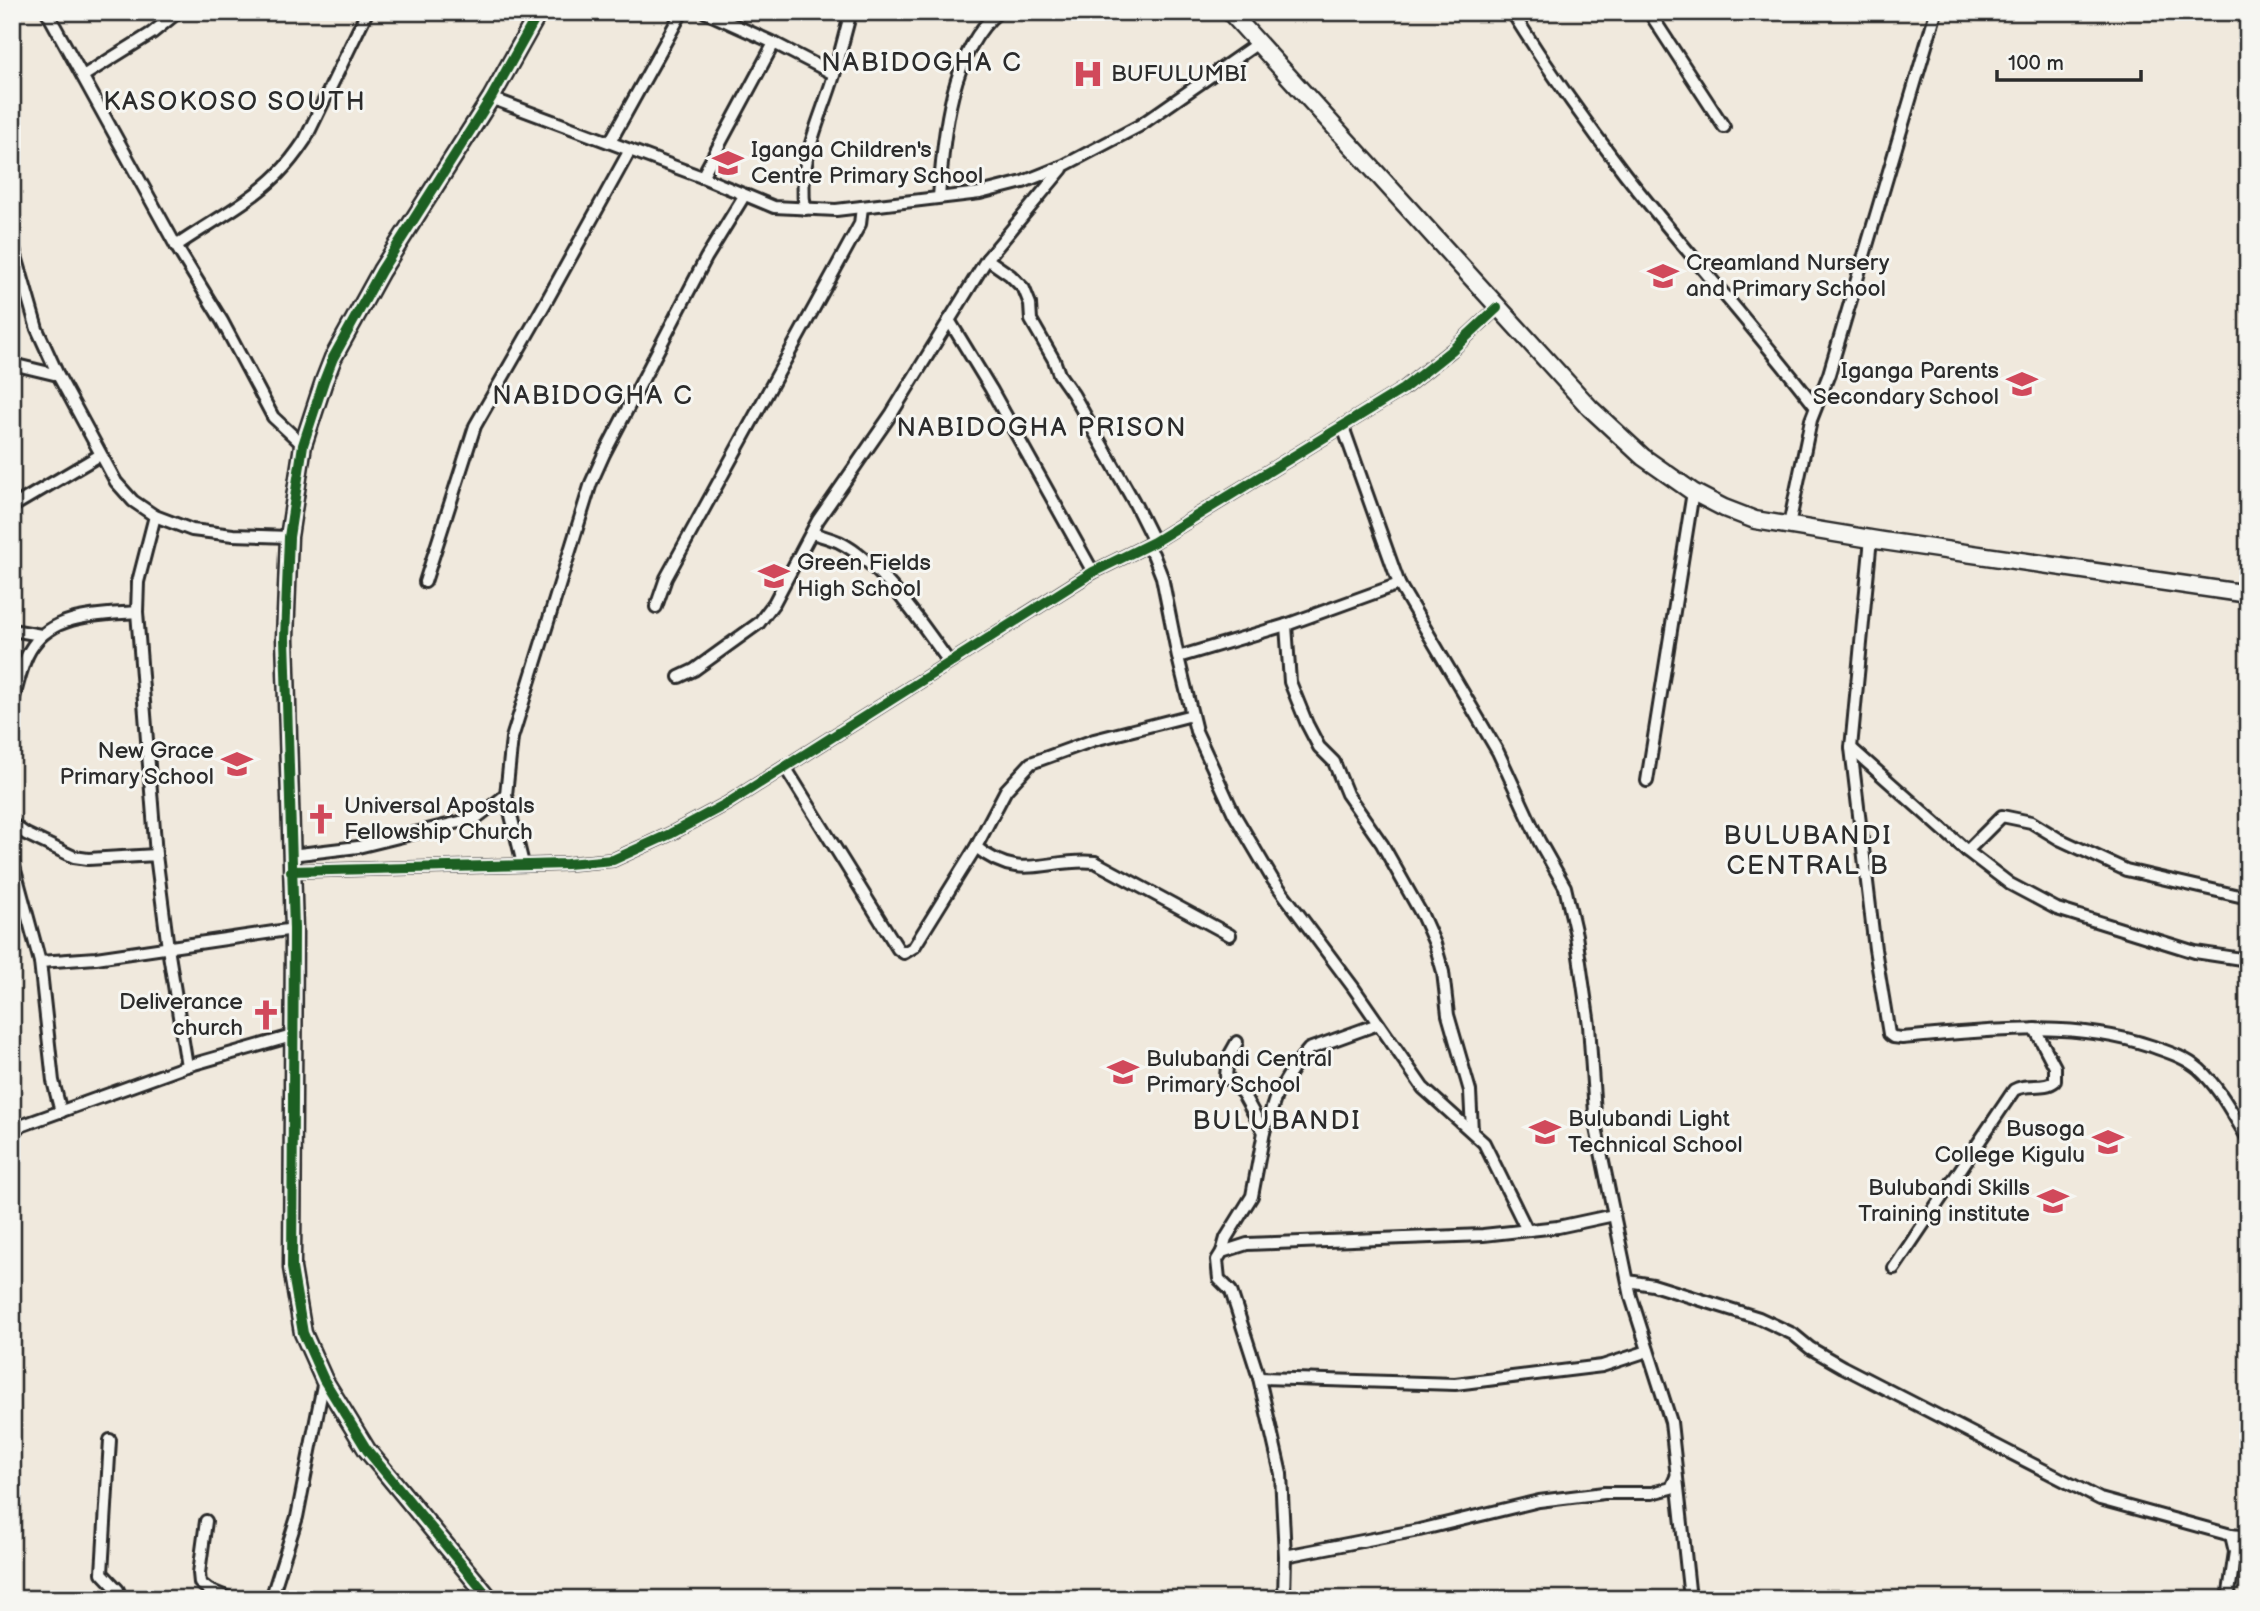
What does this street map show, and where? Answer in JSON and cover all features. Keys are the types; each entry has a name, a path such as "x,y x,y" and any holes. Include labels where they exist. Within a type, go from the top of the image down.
{"street":[{"path":"47,12 176,246 222,321 273,417 303,445"},
{"path":"83,76 152,33 178,12"},
{"path":"176,246 245,200 277,175 293,157 305,140 367,12"},
{"path":"490,1599 367,1450 324,1380 303,1333 292,1268 293,929 285,638 289,537 303,445 324,381 359,310 491,98 539,12"},
{"path":"610,142 682,12"},
{"path":"705,12 834,74"},
{"path":"805,209 802,192 803,168 851,12"},
{"path":"939,197 945,132 954,90 968,52 983,25 998,12"},
{"path":"1230,12 1590,408 1643,457 1693,492 1724,509 1755,520 2248,594"},
{"path":"1512,12 1554,79 1626,175 1774,352 1815,406"},
{"path":"1649,12 1724,127"},
{"path":"1789,526 1815,406 1829,374 1936,12"},
{"path":"702,177 774,43"},
{"path":"491,98 702,177 774,207 835,210 980,193 1023,182 1063,166 1139,126 1258,43"},
{"path":"425,582 475,426 630,150"},
{"path":"679,677 694,670 759,623 774,603 818,520 891,413 987,259 1063,166"},
{"path":"523,864 506,795 512,737 591,483 706,258 744,196"},
{"path":"656,607 672,566 860,223 862,207"},
{"path":"12,242 37,328 58,375 116,482 133,501 155,516 192,530 289,537"},
{"path":"987,259 1024,289 1030,304 1031,320 1059,374 1134,502 1162,577 1196,731 1234,814 1273,880 1353,987 1423,1088 1485,1143 1527,1230"},
{"path":"291,863 567,864 613,860 670,834 785,767 1093,572 1150,544 1403,389 1497,308"},
{"path":"949,320 991,389 1093,572"},
{"path":"12,364 58,375"},
{"path":"1343,427 1399,584 1498,752 1539,841 1565,887 1576,935 1589,1025 1596,1128 1628,1281 1671,1422 1690,1599"},
{"path":"12,505 100,454"},
{"path":"1647,780 1693,492"},
{"path":"155,516 138,582 137,612 156,855 187,1066"},
{"path":"813,533 839,542 880,575 916,615 949,662"},
{"path":"1871,538 1852,748 1875,949 1889,1034 1902,1038 2006,1029 2068,1029 2134,1040 2179,1055 2198,1068 2216,1088 2248,1139"},
{"path":"1178,657 1286,625 1399,584"},
{"path":"12,704 25,659 41,635 77,617 137,612"},
{"path":"1286,625 1290,682 1307,724 1319,747 1334,761 1348,794 1382,844 1435,944 1443,972 1448,1015 1470,1091 1472,1131"},
{"path":"12,630 41,635"},
{"path":"785,767 834,843 869,905 898,950 904,953 914,947 976,847 1006,790 1031,763 1094,740 1192,715"},
{"path":"1852,748 1967,851 2010,884 2057,909 2195,952 2248,960"},
{"path":"291,863 475,818 506,795"},
{"path":"1967,851 2002,816 2031,822 2059,839 2126,870 2248,898"},
{"path":"12,824 61,853 74,857 88,859 156,855"},
{"path":"976,847 998,861 1016,867 1033,869 1079,860 1096,862 1230,935"},
{"path":"12,859 40,962 53,1081 61,1112"},
{"path":"40,962 168,948 252,933 293,929"},
{"path":"1284,1599 1281,1474 1259,1378 1231,1292 1219,1279 1217,1260 1223,1252 1226,1238 1252,1196 1262,1155 1264,1132 1276,1096 1293,1068 1309,1049 1378,1024"},
{"path":"1894,1268 2014,1090 2019,1087 2050,1085 2055,1081 2055,1067 2035,1029"},
{"path":"12,1129 187,1066 292,1035"},
{"path":"1237,1042 1228,1058 1226,1076 1243,1094 1264,1132"},
{"path":"1223,1252 1247,1244 1483,1236 1558,1227 1614,1215"},
{"path":"1628,1281 1653,1285 1759,1318 1793,1334 1810,1349 1843,1367 2100,1499 2231,1535 2248,1537"},
{"path":"1259,1378 1455,1384 1602,1366 1648,1351"},
{"path":"271,1599 297,1517 324,1380"},
{"path":"110,1440 102,1573 118,1590 120,1599"},
{"path":"1285,1556 1419,1530 1539,1501 1604,1493 1652,1493 1671,1488 1677,1475"},
{"path":"206,1521 200,1583 209,1591 230,1599"},
{"path":"2228,1599 2235,1552 2231,1535"}],"cycle path":[{"path":"490,1599 367,1450 324,1380 303,1333 292,1268 294,929 285,638 289,537 303,445 333,358 381,271 491,98 539,12"},
{"path":"291,871 567,864 613,860 670,834 728,803 1093,572 1154,542 1403,389 1452,350 1497,308"}],"place":[{"name":"BUFULUMBI","path":"1088,74"},
{"name":"Iganga Children's Centre Primary School","path":"728,163"},
{"name":"Creamland Nursery and Primary School","path":"1663,276"},
{"name":"Iganga Parents Secondary School","path":"2022,384"},
{"name":"Green Fields High School","path":"774,576"},
{"name":"New Grace Primary School","path":"237,764"},
{"name":"Universal Apostals Fellowship Church","path":"321,819"},
{"name":"Deliverance church","path":"266,1015"},
{"name":"Bulubandi Central Primary School","path":"1123,1072"},
{"name":"Bulubandi Light Technical School","path":"1545,1132"},
{"name":"Busoga College Kigulu","path":"2108,1142"},
{"name":"Bulubandi Skills Training institute","path":"2053,1201"}],"district":[{"name":"NABIDOGHA C","path":"922,63"},
{"name":"KASOKOSO SOUTH","path":"235,102"},
{"name":"NABIDOGHA C","path":"593,396"},
{"name":"NABIDOGHA PRISON","path":"1042,428"},
{"name":"BULUBANDI CENTRAL B","path":"1808,851"},
{"name":"BULUBANDI","path":"1277,1121"}]}
